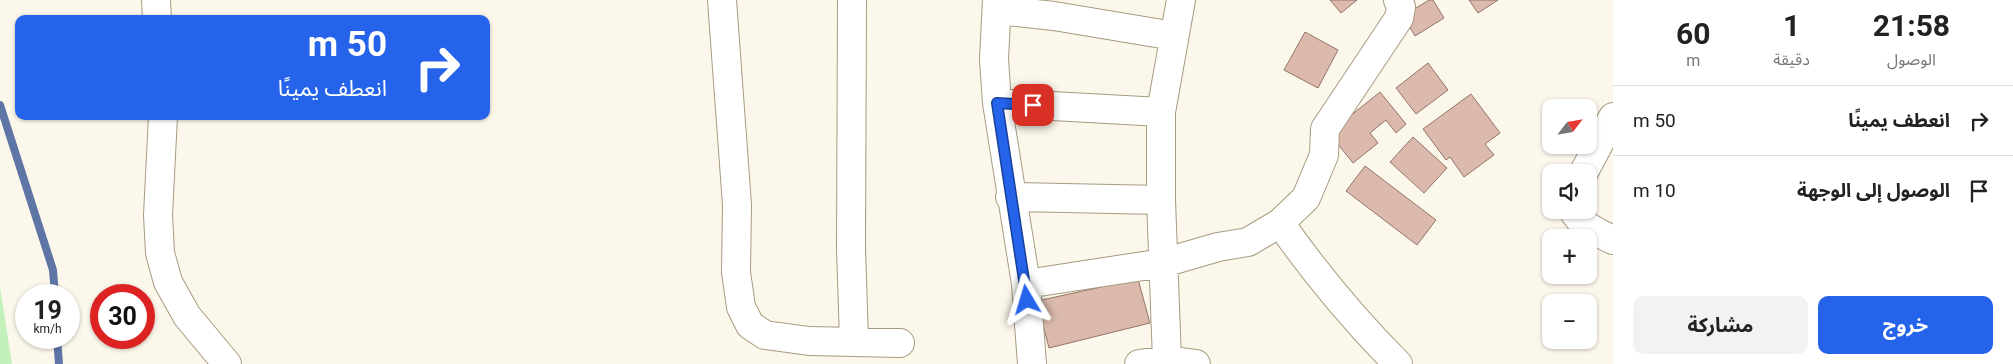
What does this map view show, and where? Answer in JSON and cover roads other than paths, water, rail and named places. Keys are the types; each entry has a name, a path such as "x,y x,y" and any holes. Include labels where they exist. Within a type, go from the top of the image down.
{"street":[{"path":"156,0 158,15"},
{"path":"722,0 737,205 736,272 741,308 750,324 765,335 787,340 900,343"},
{"path":"852,0 851,248 854,341"},
{"path":"1168,360 1161,112 1181,0"},
{"path":"1026,284 1164,262 1218,246 1248,242 1280,223 1306,198 1324,156 1325,129 1399,18 1401,6 1398,0"},
{"path":"1032,364 1026,284 1010,197 997,103 994,59 997,5 1174,36"},
{"path":"997,103 1161,112"},
{"path":"1588,164 1613,117"},
{"path":"163,120 158,215 160,253 168,282 187,316 227,364"},
{"path":"1010,197 1162,200"},
{"path":"1578,219 1585,226 1613,240"},
{"path":"1280,223 1325,284 1360,326 1398,364"},
{"path":"1139,364 1168,360 1196,364"}],"waterway":[{"path":"0,105 53,270 54,284"},
{"path":"58,349 59,364"}]}
